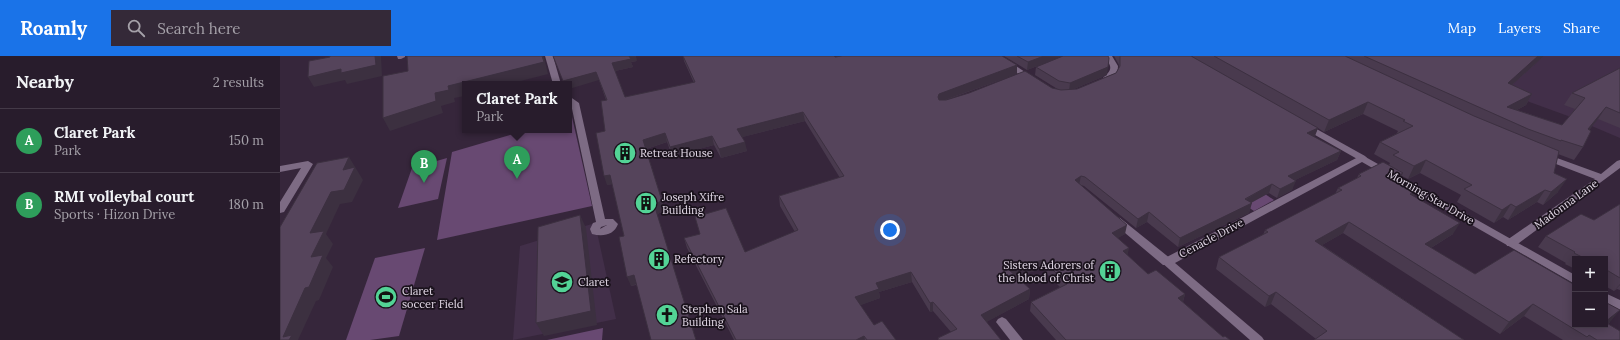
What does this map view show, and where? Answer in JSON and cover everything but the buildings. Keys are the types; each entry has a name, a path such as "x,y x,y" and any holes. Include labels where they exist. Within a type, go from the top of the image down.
{"street":[{"path":"549,56 556,81"},
{"path":"996,56 1025,76 1043,86"},
{"path":"1095,85 1111,78 1115,71 1114,64 1107,56"},
{"path":"572,100 575,103 601,222"},
{"name":"Morning Star Drive","path":"1300,123 1572,278"},
{"path":"1538,154 1602,178"},
{"name":"Cenacle Drive","path":"1258,340 1166,262 1362,158"},
{"name":"Madonna Lane","path":"1511,243 1602,178 1616,173 1620,163"},
{"path":"280,169 308,164 280,210"},
{"path":"1107,213 1166,262"},
{"path":"1608,299 1620,306"},
{"path":"1002,322 1017,340"}],"shaded area":[{"path":"1403,56 1620,56 1620,138 1568,116"},
{"path":"572,117 592,206 437,240 452,152 517,133 572,133"},
{"path":"447,158 438,199 398,208 412,168"},
{"path":"1259,190 1274,200 1254,211 1239,201"},
{"name":"Claret","path":"595,223 616,319 513,340 520,246"},
{"name":"Claret soccer Field","path":"425,248 399,336 370,340 346,340 375,258"},
{"path":"603,328 602,340 547,340"}],"place":[{"name":"Retreat House","path":"625,153"},
{"name":"Claret Park","path":"517,179"},
{"name":"RMI volleybal court","path":"424,183"},
{"name":"Joseph Xifre Building","path":"646,203"},
{"name":"Refectory","path":"659,259"},
{"name":"Sisters Adorers of the blood of Christ","path":"1110,271"},
{"name":"Claret","path":"562,282"},
{"name":"Claret soccer Field","path":"386,297"},
{"name":"Stephen Sala Building","path":"667,315"}]}
